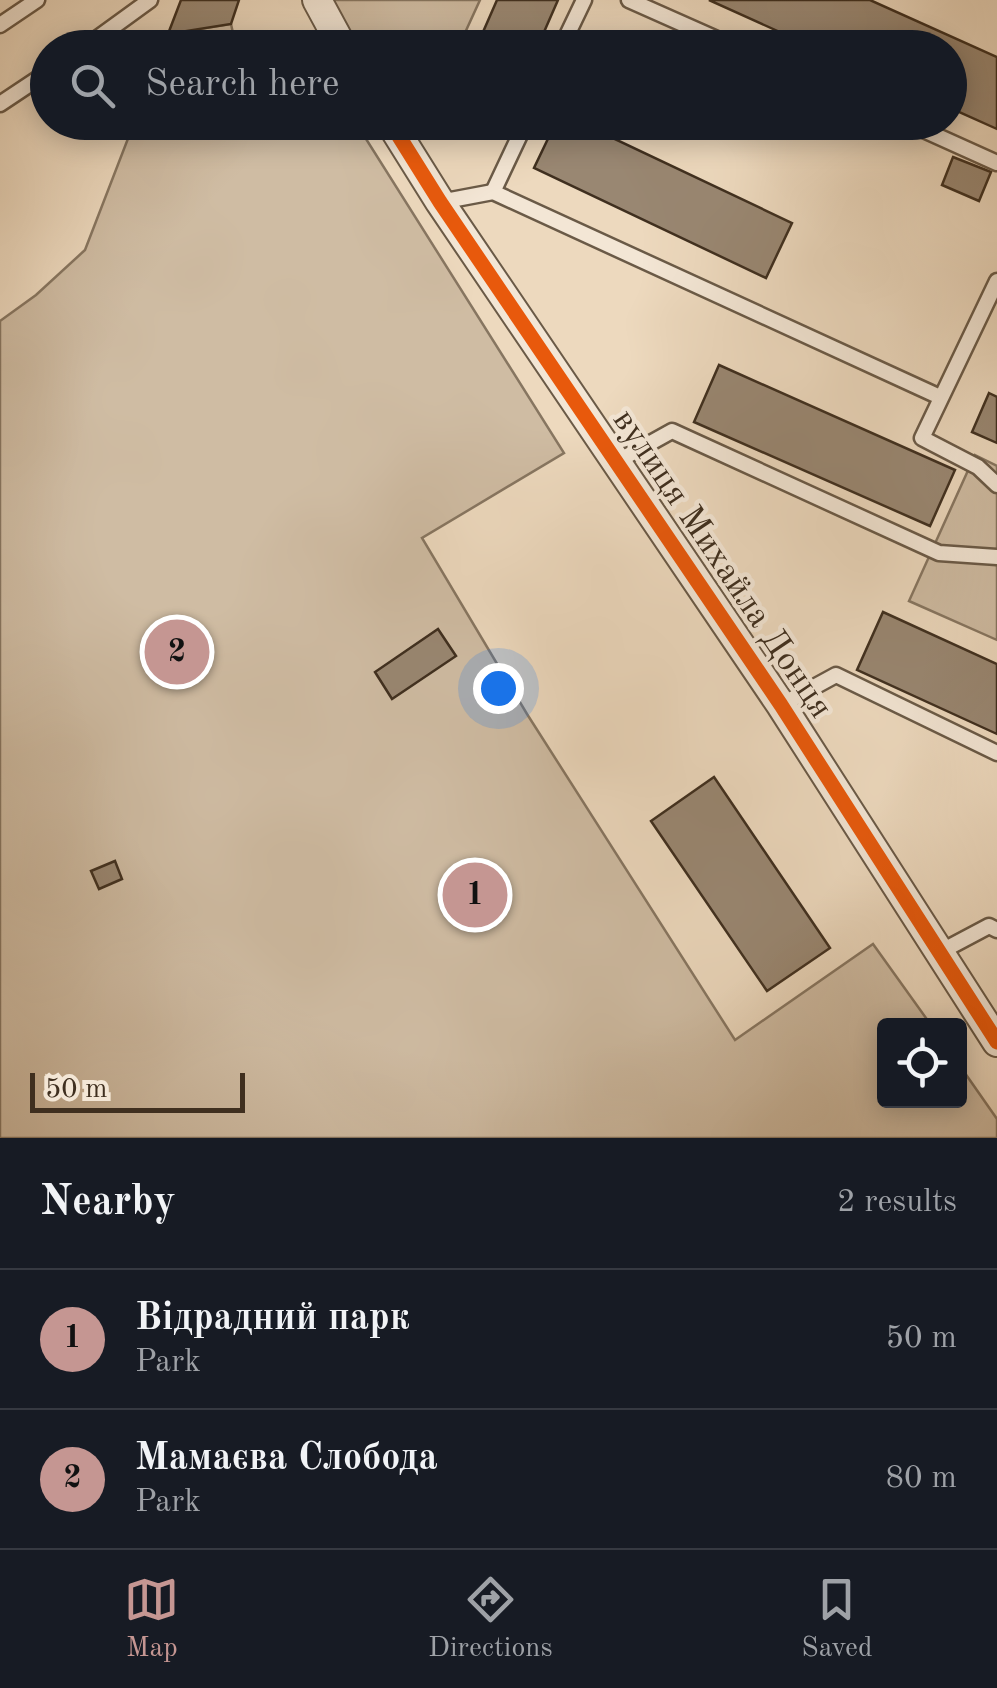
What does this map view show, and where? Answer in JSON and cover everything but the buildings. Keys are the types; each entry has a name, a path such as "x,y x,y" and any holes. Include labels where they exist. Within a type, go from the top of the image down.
{"street":[{"path":"317,0 333,30"},
{"name":"вулиця Михайла Донця","path":"401,140 781,705 997,1042"}],"lane":[{"path":"0,25 37,0"},
{"path":"109,30 150,0"},
{"path":"570,30 584,0"},
{"path":"629,0 696,30"},
{"path":"0,104 30,84"},
{"path":"493,192 518,140"},
{"path":"946,140 997,163"},
{"path":"440,202 493,192 940,398"},
{"path":"997,281 922,438 978,466 997,486"},
{"path":"618,461 672,431 939,553 997,557"},
{"path":"781,705 836,675 997,753"},
{"path":"940,952 988,926 997,930"}],"shaded area":[{"path":"326,0 480,0 466,30 343,30"},
{"path":"231,24 232,30 193,30"},
{"path":"127,140 367,140 564,453 422,538 527,714 735,1040 873,944 926,1018 877,1018 877,1108 967,1108 967,1076 997,1119 997,1138 0,1138 0,321 36,295 85,250"},
{"path":"975,455 997,466 997,640 909,601"}],"cycle path":[{"path":"401,140 781,705 997,1042"}],"place":[{"name":"Мамаєва Слобода","path":"177,652"},
{"name":"Відрадний парк","path":"475,895"}]}
